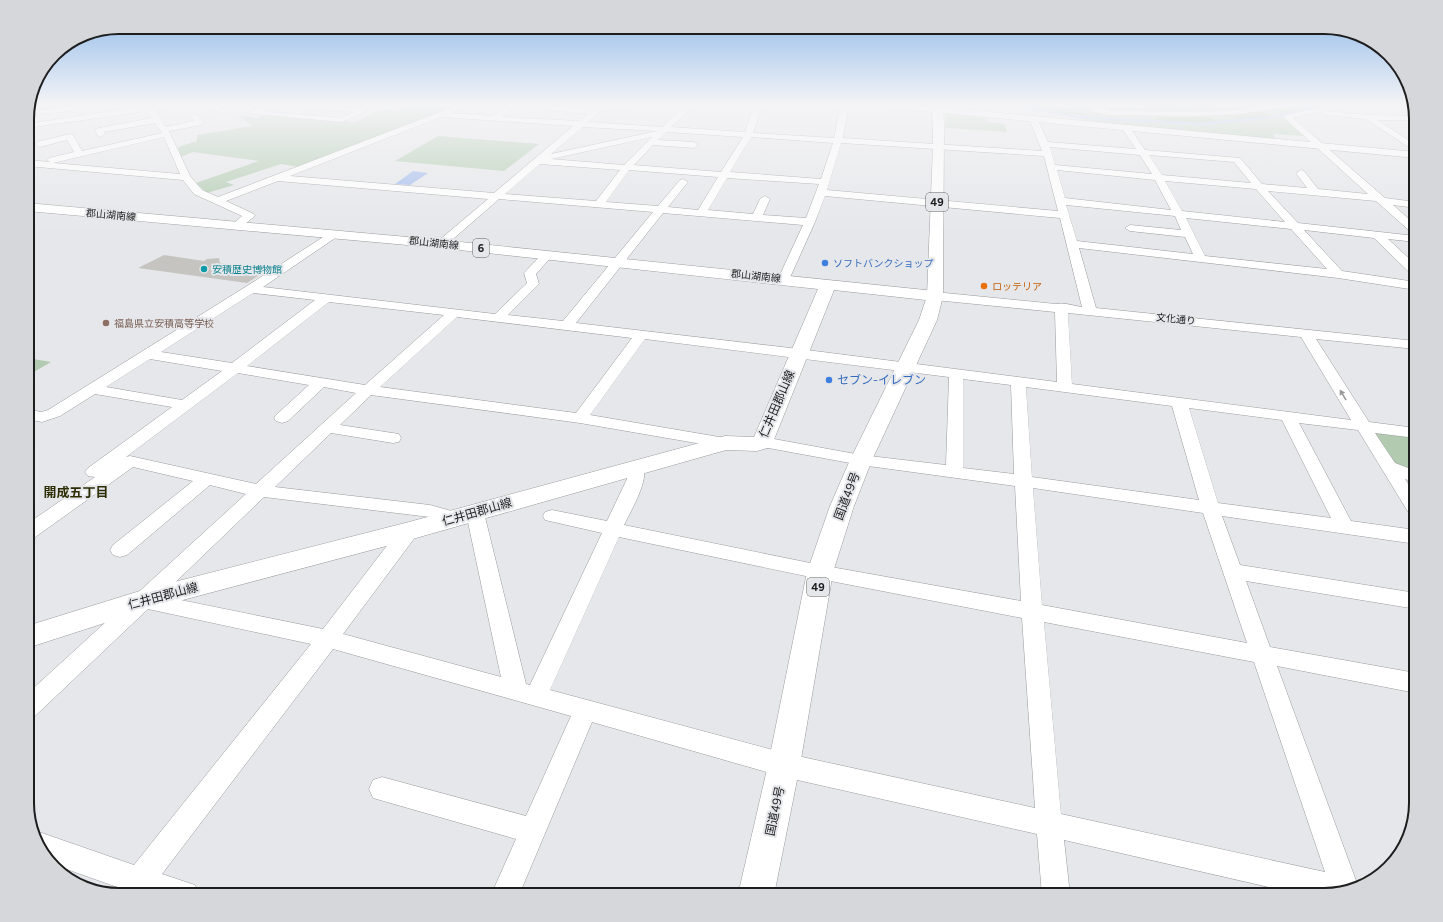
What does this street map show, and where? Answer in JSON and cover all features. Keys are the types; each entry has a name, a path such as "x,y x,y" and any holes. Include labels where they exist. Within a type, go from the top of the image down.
{"main road":[{"name":"国道49号","path":"758,888 784,765 820,572 842,506 861,460 928,320 935,296 939,147"},
{"path":"1330,147 1409,154"},
{"name":"郡山湖南線","path":"34,208 441,244 935,296"},
{"name":"仁井田郡山線","path":"34,635 143,600 409,532 725,443 757,444 763,442 828,285"}],"street":[{"path":"75,147 79,154"},
{"path":"34,163 107,147"},
{"path":"173,147 186,177 198,192 250,216 236,226"},
{"path":"218,201 354,147"},
{"path":"441,244 495,196 554,147"},
{"path":"538,160 593,147"},
{"path":"599,205 626,168 647,147"},
{"path":"701,213 740,147"},
{"path":"784,279 822,193 825,182 825,170 835,147"},
{"path":"976,147 1144,152 1237,160 1292,225 1338,274"},
{"path":"1140,147 1179,214 1202,259"},
{"path":"1320,147 1409,225"},
{"path":"1046,149 1090,311"},
{"path":"538,160 626,168 825,182"},
{"path":"1149,161 1245,170"},
{"path":"34,164 186,177"},
{"path":"1051,167 1258,186 1409,204"},
{"path":"1299,200 1331,203 1301,173"},
{"path":"274,178 810,222"},
{"path":"566,326 683,182"},
{"path":"822,193 1064,215"},
{"path":"756,217 765,199"},
{"path":"1061,201 1409,238"},
{"path":"1283,214 1409,229"},
{"path":"1130,228 1189,234"},
{"path":"34,415 42,417 49,415 148,354 336,234"},
{"path":"1377,235 1409,265"},
{"path":"1071,244 1338,274 1409,285"},
{"path":"498,318 533,284 530,272 547,255"},
{"path":"251,289 454,314 799,353 905,368 1065,387 1409,432"},
{"name":"文化通り","path":"935,296 1061,307 1409,344"},
{"path":"34,527 94,472 234,369 326,298"},
{"path":"1061,307 1065,387"},
{"path":"34,703 327,428 454,314"},
{"path":"1305,333 1409,500"},
{"path":"580,418 641,335"},
{"path":"148,354 368,390 580,418 725,443"},
{"path":"954,472 956,374"},
{"path":"282,418 321,382"},
{"path":"1018,382 1032,611 1055,888"},
{"path":"92,389 184,405"},
{"path":"1179,402 1210,508 1342,886"},
{"path":"1288,416 1345,527"},
{"path":"327,428 393,438"},
{"path":"763,442 861,460 1023,481 1409,536"},
{"path":"94,472 130,461 260,491 465,515 526,694"},
{"path":"526,694 612,529 636,479 636,468"},
{"path":"1388,468 1409,475"},
{"path":"120,550 206,479"},
{"path":"552,516 820,572 1409,682"},
{"path":"49,850 133,888 328,639 409,532"},
{"path":"1232,571 1409,600"},
{"path":"143,600 328,639 784,765 1332,887"},
{"path":"508,888 586,710"},
{"path":"382,789 533,831"}],"green space":[{"path":"178,147 352,147 299,167 281,164 226,182 234,185 207,193 196,183 259,161 193,152 181,157"},
{"path":"419,147 535,147 504,171 395,161"},
{"path":"34,359 51,362 34,372"},
{"path":"1371,430 1409,435 1409,469 1397,465 1390,459"}],"water":[{"path":"413,171 428,173 410,185 395,184"}],"building":[{"name":"安積歴史博物館","path":"164,255 204,261 207,259 219,258 220,263 269,269 247,283 138,268"}],"place":[{"name":"ソフトバンクショップ","path":"825,263"},
{"name":"安積歴史博物館","path":"204,269"},
{"name":"ロッテリア","path":"984,286"},
{"name":"福島県立安積高等学校","path":"106,323"},
{"name":"セブン-イレブン","path":"829,380"}],"district":[{"name":"開成五丁目","path":"76,492"}]}
